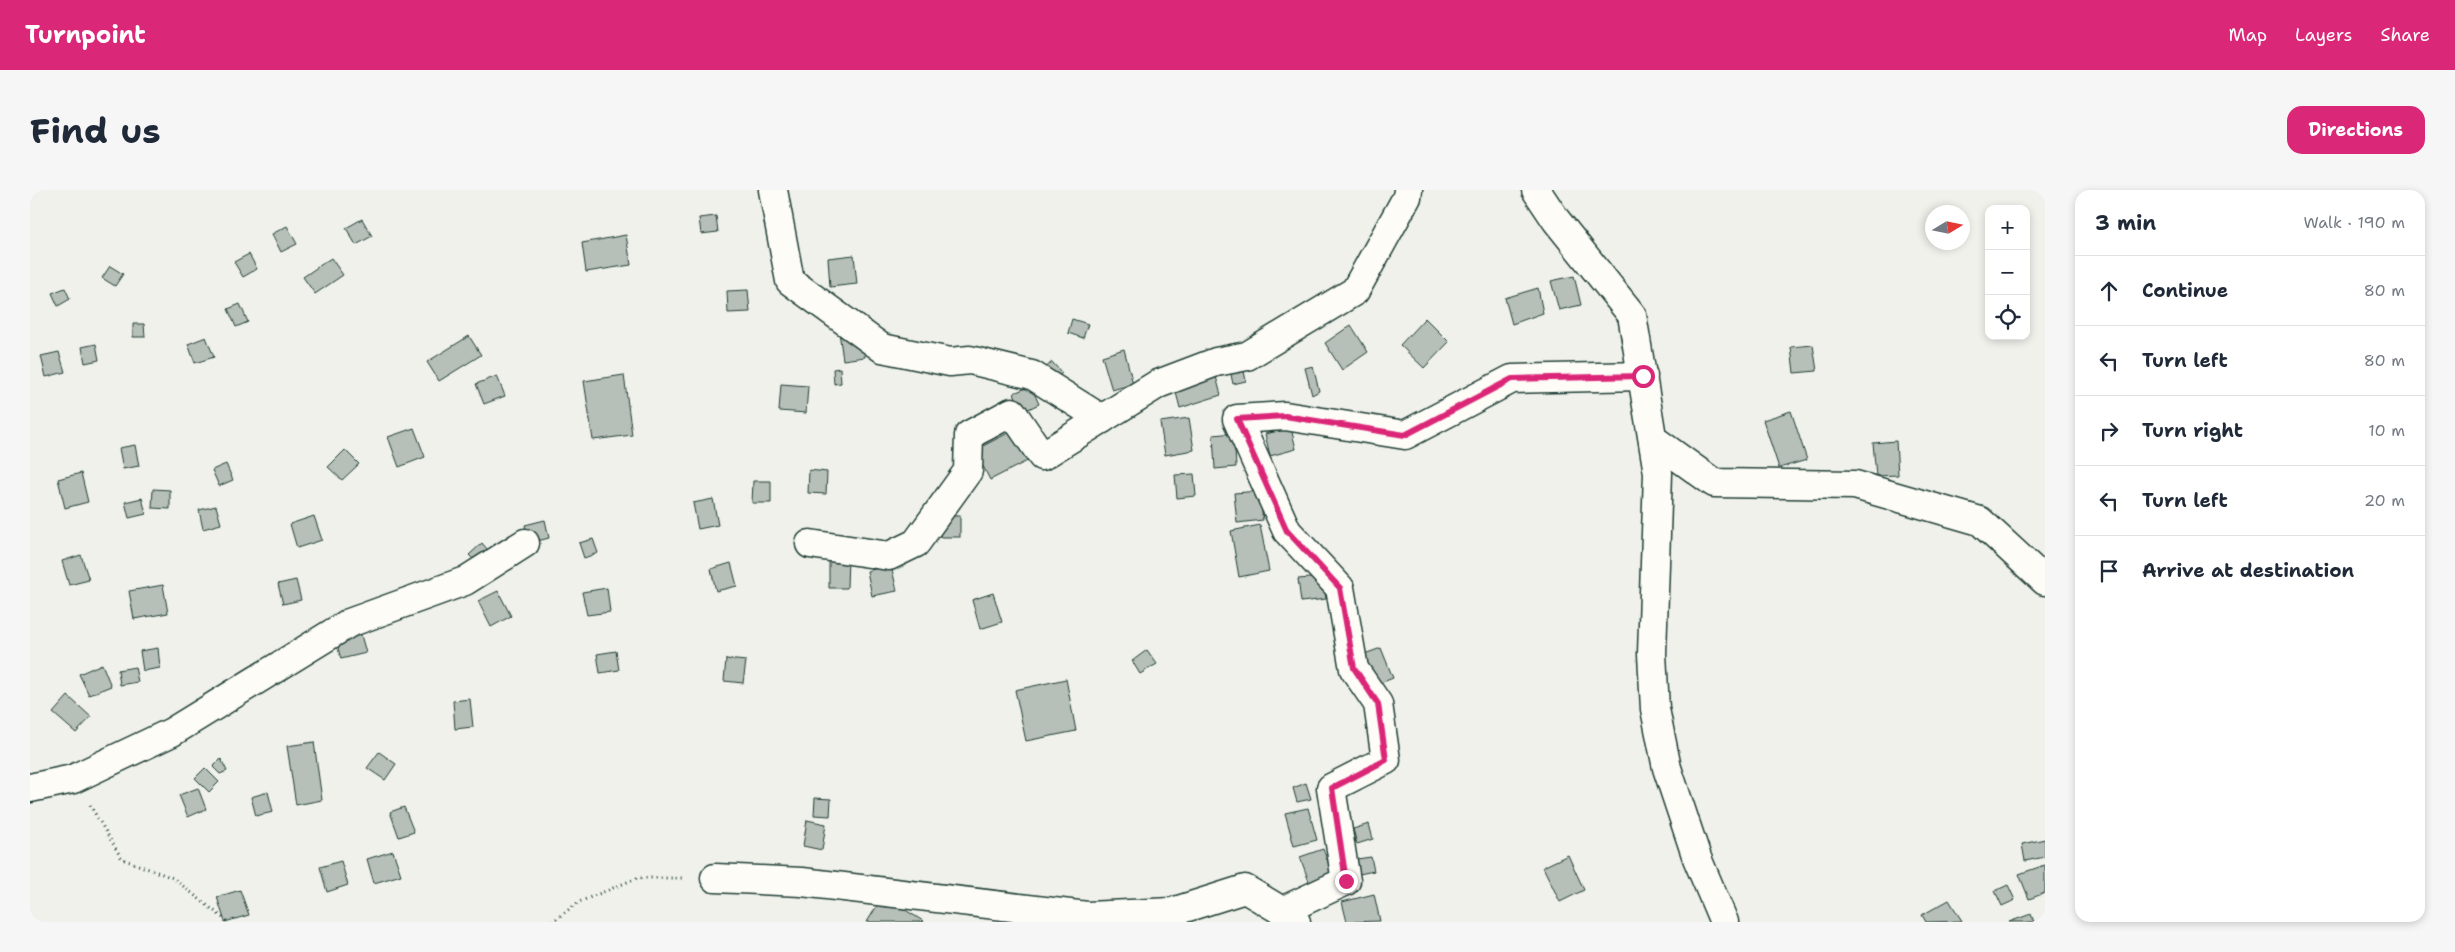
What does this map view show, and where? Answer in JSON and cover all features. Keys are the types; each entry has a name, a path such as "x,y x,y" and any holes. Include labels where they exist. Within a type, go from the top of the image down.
{"street":[{"path":"773,190 790,281 882,348 950,362 970,360 1032,375 1102,419"},
{"path":"810,544 889,556 916,543 968,471 969,435 1012,412 1042,456 1158,384 1216,362 1248,356 1355,291 1407,197 1408,190"},
{"path":"1536,190 1556,220 1632,316 1658,473 1652,654 1655,709 1670,777 1697,858 1724,922"},
{"path":"715,878 802,882 1087,916 1172,912 1244,890 1289,917 1346,881 1332,788 1386,760 1378,704 1354,668 1340,588 1287,531 1237,419 1285,416 1405,435 1512,379 1643,376"},
{"path":"1653,439 1714,483 1855,484 1980,521 2045,581"},
{"path":"30,788 74,779 172,732 349,623 465,580 525,543"}],"path":[{"path":"74,779 122,859 172,878 228,922"},
{"path":"552,922 579,902 637,878 715,878"}],"building":[{"path":"716,216 718,232 701,234 699,218"},
{"path":"362,219 372,236 356,245 346,228"},
{"path":"287,226 297,244 281,252 272,234"},
{"path":"626,235 631,265 586,272 582,243"},
{"path":"249,254 257,269 243,277 234,262"},
{"path":"854,255 857,284 830,287 828,258"},
{"path":"331,258 343,275 315,294 303,277"},
{"path":"110,266 123,274 115,286 102,278"},
{"path":"1574,276 1581,305 1559,310 1551,281"},
{"path":"65,288 70,299 58,306 52,293"},
{"path":"1538,288 1543,313 1512,324 1505,298"},
{"path":"748,290 750,312 728,313 727,291"},
{"path":"240,304 248,322 236,327 228,309"},
{"path":"1425,318 1449,342 1424,368 1400,345"},
{"path":"1072,319 1088,324 1083,338 1068,333"},
{"path":"133,324 144,324 145,337 133,337"},
{"path":"1351,325 1368,352 1342,370 1325,343"},
{"path":"862,329 865,357 843,360 839,332"},
{"path":"469,336 481,355 439,381 427,362"},
{"path":"206,337 214,357 195,363 188,344"},
{"path":"96,344 99,360 85,363 82,347"},
{"path":"1813,345 1817,371 1794,373 1791,347"},
{"path":"1124,349 1133,384 1112,390 1102,356"},
{"path":"59,352 65,372 46,377 41,356"},
{"path":"1052,362 1062,373 1053,381 1043,370"},
{"path":"1243,366 1246,381 1233,384 1230,370"},
{"path":"1313,366 1319,391 1312,395 1305,368"},
{"path":"840,368 841,383 834,384 833,369"},
{"path":"1214,369 1221,395 1180,408 1173,381"},
{"path":"624,375 632,435 593,440 584,381"},
{"path":"497,376 505,396 484,404 476,384"},
{"path":"781,384 808,386 806,413 779,411"},
{"path":"1031,386 1039,404 1022,412 1014,393"},
{"path":"1791,411 1807,460 1779,468 1763,420"},
{"path":"1189,418 1194,450 1165,455 1160,422"},
{"path":"414,428 425,457 399,467 388,437"},
{"path":"1291,428 1296,449 1270,456 1265,434"},
{"path":"1014,430 1029,460 990,480 975,450"},
{"path":"1234,433 1236,467 1215,469 1213,435"},
{"path":"1896,441 1898,475 1876,476 1873,443"},
{"path":"135,445 139,466 123,469 119,448"},
{"path":"345,450 359,464 342,480 328,467"},
{"path":"226,464 233,480 219,486 212,470"},
{"path":"809,470 827,472 826,494 808,493"},
{"path":"81,473 88,502 65,508 58,479"},
{"path":"1194,474 1196,496 1177,498 1175,475"},
{"path":"753,481 771,481 771,503 752,503"},
{"path":"153,489 170,490 170,509 152,508"},
{"path":"1259,491 1263,520 1237,523 1234,493"},
{"path":"142,498 146,514 129,518 125,502"},
{"path":"713,499 718,525 698,529 693,503"},
{"path":"216,506 221,524 203,529 199,510"},
{"path":"314,516 322,540 297,548 290,524"},
{"path":"940,516 960,516 960,537 940,537"},
{"path":"545,520 549,538 530,543 525,525"},
{"path":"1260,525 1269,571 1239,577 1231,531"},
{"path":"593,539 598,553 584,558 579,543"},
{"path":"482,543 492,555 480,566 469,555"},
{"path":"81,555 89,580 69,585 62,561"},
{"path":"829,558 848,559 847,588 829,588"},
{"path":"731,563 737,586 716,591 711,569"},
{"path":"891,565 897,591 872,596 867,571"},
{"path":"1323,577 1326,599 1301,602 1298,579"},
{"path":"296,580 301,600 283,604 278,584"},
{"path":"163,585 168,613 134,619 129,591"},
{"path":"607,588 610,612 587,615 582,592"},
{"path":"498,591 511,616 491,627 478,601"},
{"path":"993,593 1002,622 980,629 972,600"},
{"path":"361,635 366,653 341,659 336,641"},
{"path":"158,648 160,668 143,671 140,651"},
{"path":"1381,648 1393,678 1368,688 1356,657"},
{"path":"1147,650 1157,664 1140,674 1132,661"},
{"path":"616,651 619,670 600,673 597,654"},
{"path":"726,659 746,661 743,683 724,681"},
{"path":"102,664 111,686 89,695 79,674"},
{"path":"135,667 138,682 120,685 118,670"},
{"path":"1066,679 1076,731 1026,741 1015,690"},
{"path":"68,696 91,717 76,733 53,713"},
{"path":"470,699 473,727 455,729 453,701"},
{"path":"314,742 322,800 296,805 287,746"},
{"path":"379,752 396,764 385,780 367,768"},
{"path":"221,759 227,771 220,774 213,767"},
{"path":"205,768 219,782 209,792 195,778"},
{"path":"1306,783 1311,799 1297,802 1293,788"},
{"path":"198,788 206,809 188,817 179,795"},
{"path":"268,792 273,812 256,816 251,797"},
{"path":"815,798 831,799 830,816 814,815"},
{"path":"404,807 414,832 399,837 390,812"},
{"path":"1308,808 1317,840 1294,846 1285,813"},
{"path":"807,820 826,824 822,850 803,846"},
{"path":"1369,824 1373,839 1357,844 1353,829"},
{"path":"2045,839 2045,857 2025,861 2022,844"},
{"path":"1323,849 1334,878 1311,887 1300,857"},
{"path":"393,851 401,875 374,883 367,859"},
{"path":"1568,855 1584,890 1560,902 1543,867"},
{"path":"1371,857 1374,871 1359,874 1357,859"},
{"path":"341,861 348,885 327,892 320,867"},
{"path":"2045,865 2045,893 2029,899 2019,874"},
{"path":"2008,885 2015,900 2002,906 1995,891"},
{"path":"240,890 249,915 225,922 217,897"},
{"path":"1374,894 1380,921 1347,922 1342,902"},
{"path":"883,896 923,921 867,922"},
{"path":"1949,900 1962,921 1926,922 1922,915"},
{"path":"2031,914 2034,922 2009,922"}],"route":[{"path":"1346,881 1332,788 1386,760 1378,704 1354,668 1340,588 1287,531 1237,419 1285,416 1405,435 1512,379 1643,376"}]}
